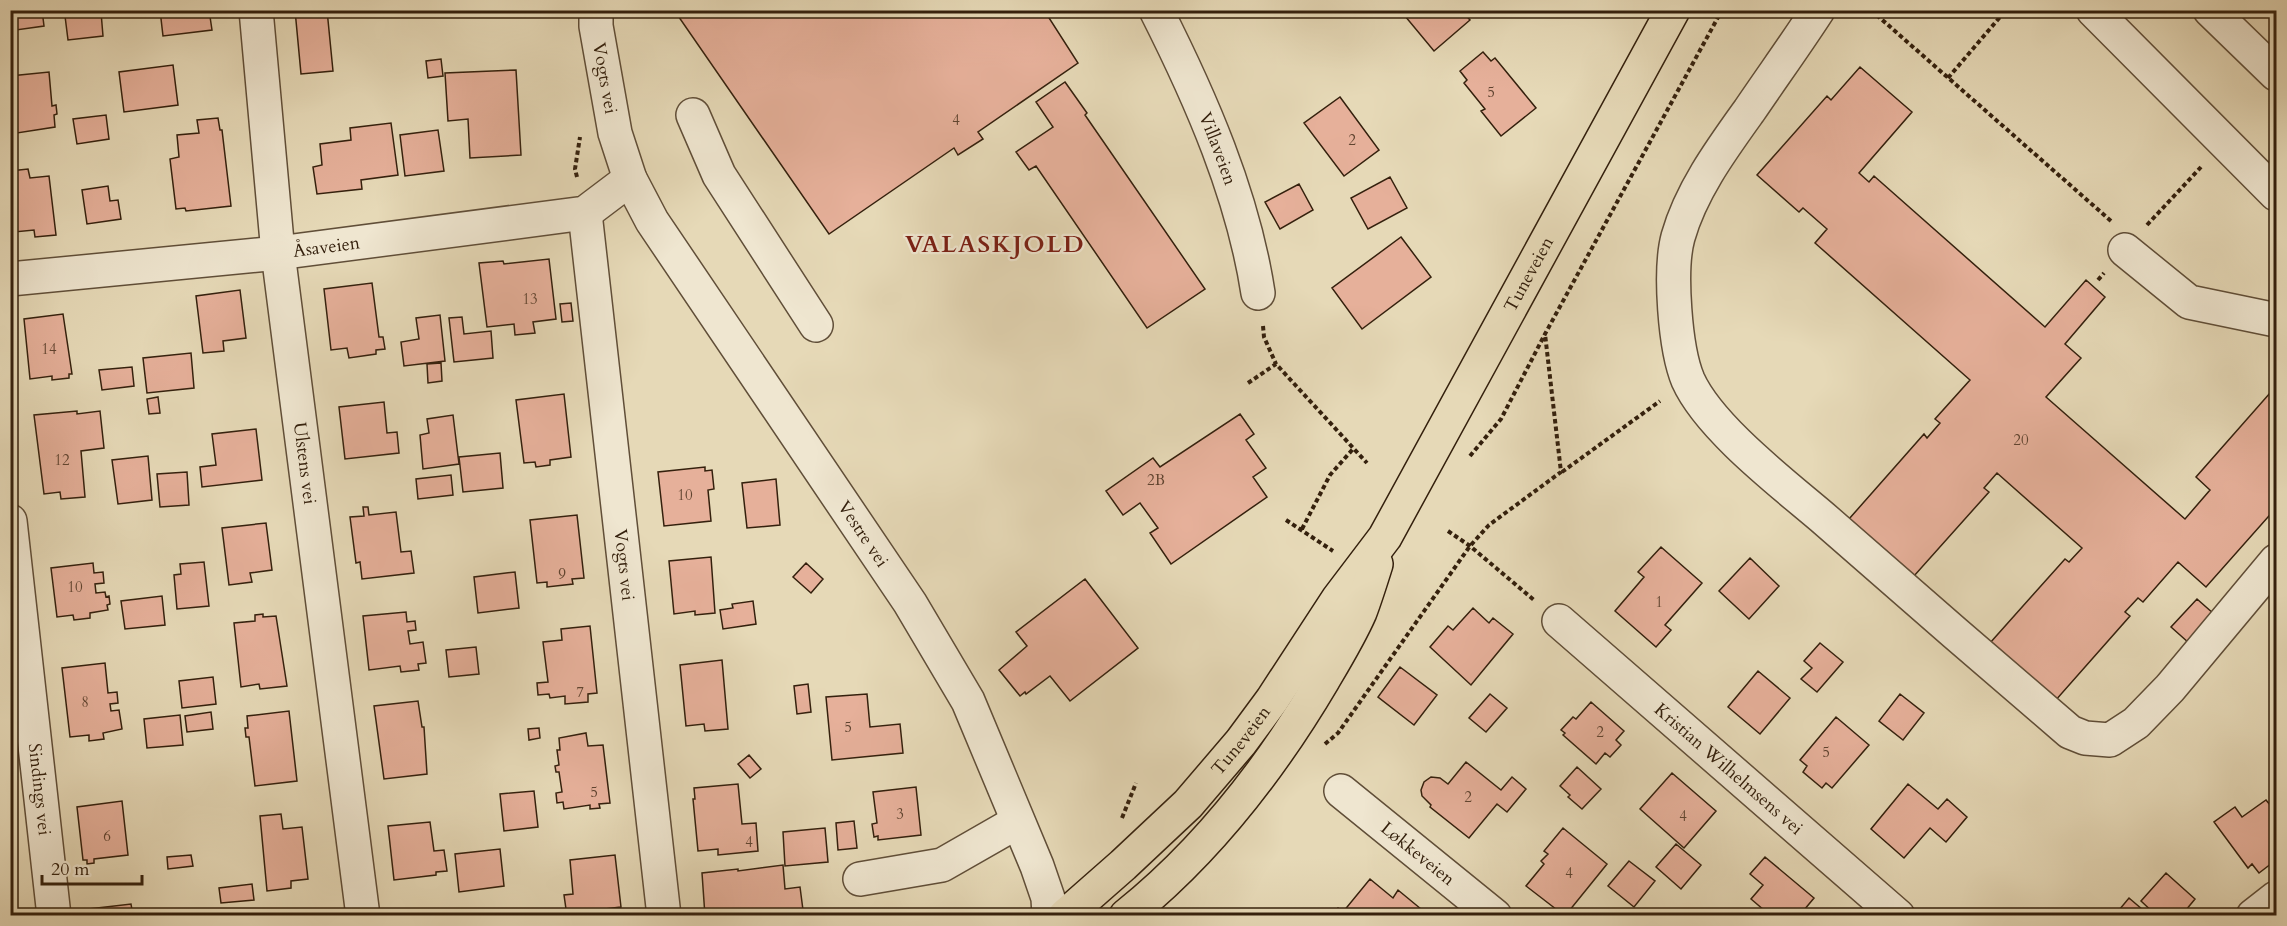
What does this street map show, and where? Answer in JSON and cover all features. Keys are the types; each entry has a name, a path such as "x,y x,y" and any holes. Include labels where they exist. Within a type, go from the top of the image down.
{"main road":[{"name":"Tuneveien","path":"1126,915 1150,896 1204,841 1254,783 1298,723 1359,613 1385,537 1663,14"},
{"name":"Tuneveien","path":"1065,915 1188,804 1241,742 1284,683 1338,599 1385,537"}],"street":[{"name":"Ulstens vei","path":"256,10 278,253 363,915"},
{"name":"Vogts vei","path":"596,10 596,26 615,133 630,178"},
{"name":"Villaveien","path":"1156,10 1182,62 1225,168 1253,260 1258,293"},
{"path":"1818,10 1723,147 1694,197 1677,238 1673,290 1679,343 1688,380 1710,415 1754,458 2070,732 2085,738 2110,740 2136,723 2170,687 2277,561"},
{"path":"2093,10 2277,194"},
{"path":"2210,10 2272,60"},
{"path":"693,115 719,175 816,325"},
{"path":"585,213 630,178"},
{"name":"Vestre vei","path":"630,178 652,221 910,603 968,701 1048,898 1049,915"},
{"name":"Åsaveien","path":"10,279 278,253 585,213"},
{"name":"Vogts vei","path":"585,213 664,915"},
{"path":"2129,245 2189,302 2277,320"},
{"name":"Sindings vei","path":"10,521 54,915"},
{"name":"Kristian Wilhelmsens vei","path":"1559,621 1898,915"},
{"name":"Løkkeveien","path":"1341,791 1495,915"},
{"path":"860,879 942,865 1017,822"},
{"path":"2253,915 2277,898"}],"path":[{"path":"1466,460 1501,419 1722,10"},
{"path":"1871,10 2129,245"},
{"path":"1948,79 2006,10"},
{"path":"2098,280 2204,163"},
{"path":"1258,293 1264,337 1276,364 1367,463"},
{"path":"1545,334 1561,472"},
{"path":"1248,382 1276,364"},
{"path":"1323,746 1338,733 1470,546 1489,525 1688,380"},
{"path":"1302,529 1330,475 1353,449"},
{"path":"1286,520 1341,557"},
{"path":"1448,531 1470,546 1559,621"},
{"path":"1120,821 1136,783"}],"building":[{"path":"10,10 42,10 44,26 16,30 15,23 10,24"},
{"path":"160,10 209,10 212,30 163,36"},
{"path":"295,10 327,10 333,71 301,74"},
{"path":"674,10 1044,10 1078,63 978,132 983,139 958,155 954,148 829,234"},
{"path":"1400,10 1461,10 1470,20 1434,51"},
{"path":"101,12 103,36 68,40 65,16"},
{"path":"1483,52 1491,61 1495,58 1536,108 1501,136 1481,111 1485,109 1464,83 1467,80 1460,71"},
{"path":"441,59 443,76 428,78 426,61"},
{"path":"173,65 178,105 124,112 119,72"},
{"path":"1860,67 1912,112 1859,173 1869,182 1874,176 2045,327 2086,280 2105,297 2065,344 2081,358 2046,397 2185,519 2210,490 2196,477 2270,393 2276,398 2276,508 2206,587 2178,562 2143,602 2138,598 2125,612 2130,616 2055,701 1990,643 2065,559 2069,562 2082,548 1997,473 1984,488 1989,492 1914,576 1849,519 1924,434 1927,438 1940,423 1935,419 1970,380 1815,243 1827,229 1803,208 1799,212 1757,175 1827,96 1831,100"},
{"path":"516,70 521,155 470,158 468,119 448,121 445,73"},
{"path":"49,72 52,106 56,105 57,114 54,115 55,127 17,133 16,126 10,126 10,76"},
{"path":"1065,82 1087,113 1085,115 1205,289 1147,328 1036,166 1029,170 1016,152 1053,127 1036,102"},
{"path":"1340,97 1379,150 1344,176 1304,123"},
{"path":"106,115 109,139 77,144 73,119"},
{"path":"218,118 220,130 222,130 231,206 186,211 185,208 176,209 170,159 179,157 177,135 199,133 197,120"},
{"path":"391,123 398,175 361,180 362,189 317,194 313,167 322,165 320,144 351,140 350,128"},
{"path":"438,130 444,171 405,176 400,135"},
{"path":"28,169 30,178 49,176 56,235 35,237 34,230 14,232 10,201 10,171"},
{"path":"1390,177 1407,208 1368,229 1351,198"},
{"path":"1299,184 1313,210 1280,229 1265,202"},
{"path":"108,186 110,201 118,200 121,219 87,224 82,190"},
{"path":"1401,237 1431,277 1362,329 1332,288"},
{"path":"549,259 556,319 533,322 535,333 515,335 514,324 487,327 479,263 503,261 504,264"},
{"path":"372,283 379,337 383,337 385,349 376,350 376,354 349,358 347,348 331,350 324,289"},
{"path":"240,290 246,338 223,341 224,351 203,353 196,296"},
{"path":"571,303 573,321 562,322 560,304"},
{"path":"63,314 72,374 69,374 69,378 52,380 52,376 30,379 24,319"},
{"path":"440,315 445,361 404,366 401,342 419,339 416,318"},
{"path":"462,317 464,334 491,331 493,358 454,362 449,318"},
{"path":"191,353 194,388 147,393 143,358"},
{"path":"441,363 442,381 428,383 427,364"},
{"path":"132,367 134,386 102,390 99,370"},
{"path":"564,394 571,457 550,460 550,465 536,467 535,462 524,463 516,400"},
{"path":"158,397 160,413 149,414 147,399"},
{"path":"384,402 387,433 397,432 399,453 345,459 339,407"},
{"path":"77,411 77,414 100,411 104,448 81,451 85,497 61,499 60,492 44,494 34,415"},
{"path":"1240,414 1254,434 1246,440 1266,468 1253,477 1267,497 1171,564 1150,533 1158,528 1140,503 1123,515 1106,491 1153,458 1160,467"},
{"path":"453,415 459,464 423,469 420,435 429,433 427,419"},
{"path":"256,429 262,480 202,487 200,467 216,465 212,434"},
{"path":"500,453 503,488 463,492 459,457"},
{"path":"148,456 152,500 118,504 112,460"},
{"path":"705,467 705,471 712,470 714,489 708,490 711,521 664,526 658,472"},
{"path":"187,472 189,505 160,507 157,474"},
{"path":"451,475 453,495 418,499 416,479"},
{"path":"776,479 780,525 747,528 742,483"},
{"path":"363,507 368,507 369,515 396,512 401,552 411,551 414,573 362,579 360,562 356,563 350,517 364,516"},
{"path":"577,515 584,578 572,579 573,584 547,587 547,582 537,583 530,520"},
{"path":"266,523 272,570 250,573 252,582 229,585 222,528"},
{"path":"1661,547 1702,583 1665,625 1671,630 1656,647 1615,611 1644,577 1638,572"},
{"path":"711,557 715,613 695,615 695,611 674,614 669,561"},
{"path":"1750,558 1779,586 1749,619 1719,591"},
{"path":"204,562 209,606 177,609 174,575 181,574 180,564"},
{"path":"93,563 94,573 103,572 104,583 95,584 96,593 105,592 106,597 109,596 108,610 90,613 90,618 74,620 73,615 57,617 51,568"},
{"path":"806,563 823,579 811,593 793,577"},
{"path":"515,572 519,608 478,613 474,577"},
{"path":"1085,579 1138,648 1070,701 1050,676 1020,696 999,670 1027,646 1016,632"},
{"path":"162,596 165,625 125,629 121,601"},
{"path":"2197,599 2214,614 2189,643 2171,627"},
{"path":"753,601 756,624 723,629 720,610 733,608 732,604"},
{"path":"1473,608 1489,623 1493,618 1513,634 1471,685 1430,647 1448,626 1453,630"},
{"path":"406,612 407,622 415,621 416,630 408,631 410,644 423,642 426,663 418,664 419,670 401,672 400,666 369,670 363,616"},
{"path":"263,614 263,617 276,616 287,686 260,689 259,684 241,687 234,623 255,621 255,615"},
{"path":"590,626 597,693 588,694 588,702 565,704 565,696 550,698 549,694 538,695 537,683 548,682 543,642 562,640 561,629"},
{"path":"1820,643 1843,662 1817,692 1801,679 1812,668 1804,661"},
{"path":"476,647 479,674 449,677 446,650"},
{"path":"722,660 728,729 705,731 704,724 686,726 680,665"},
{"path":"105,663 108,693 117,692 118,703 110,704 111,711 119,710 122,729 103,733 104,739 89,741 89,735 70,737 62,668"},
{"path":"1400,667 1437,695 1414,725 1378,697"},
{"path":"1758,671 1790,698 1760,734 1728,707"},
{"path":"213,677 216,704 182,708 179,681"},
{"path":"808,684 811,712 797,714 794,686"},
{"path":"867,694 870,727 900,724 903,753 832,760 826,697"},
{"path":"1490,694 1507,708 1486,732 1469,718"},
{"path":"1900,694 1924,713 1903,740 1879,721"},
{"path":"418,701 422,727 424,727 427,774 384,779 374,706"},
{"path":"1591,702 1624,731 1616,740 1621,745 1610,757 1605,753 1596,764 1563,735 1565,733 1561,730 1573,717 1576,719"},
{"path":"289,711 297,781 255,786 249,737 246,737 247,716"},
{"path":"211,712 213,729 187,732 185,716"},
{"path":"180,715 183,745 147,748 144,719"},
{"path":"1836,717 1869,745 1832,788 1826,783 1822,788 1803,772 1807,766 1800,760"},
{"path":"539,728 540,738 529,740 528,729"},
{"path":"586,733 588,746 603,745 610,803 599,804 600,808 590,809 590,805 564,809 563,802 557,803 556,793 562,792 559,772 556,772 555,766 559,765 557,750 560,750 559,738"},
{"path":"749,755 761,769 750,778 738,764"},
{"path":"1466,762 1501,790 1512,777 1526,789 1507,812 1497,804 1469,838 1430,807 1431,805 1422,796 1421,790 1424,782 1431,777 1440,778 1448,784"},
{"path":"1577,767 1601,789 1582,809 1568,797 1570,795 1560,786"},
{"path":"1672,773 1716,811 1684,848 1640,809"},
{"path":"738,784 742,824 756,823 758,851 718,855 718,849 698,851 694,788"},
{"path":"1908,784 1938,809 1947,799 1967,817 1946,842 1930,828 1904,858 1871,829"},
{"path":"916,787 921,835 878,840 878,836 874,837 872,824 877,823 873,792"},
{"path":"534,791 538,827 504,831 500,794"},
{"path":"2266,800 2276,810 2276,860 2259,873 2252,864 2248,868 2214,822 2235,807 2242,817"},
{"path":"122,801 128,855 94,859 94,863 87,864 87,860 83,860 77,807"},
{"path":"281,814 283,829 302,827 308,879 291,881 291,888 267,891 260,816"},
{"path":"854,821 857,848 838,850 836,823"},
{"path":"430,822 434,851 444,850 447,871 436,872 436,875 394,880 388,826"},
{"path":"825,828 828,862 785,866 783,832"},
{"path":"1563,828 1607,864 1565,916 1526,886 1544,864 1541,861 1548,854 1544,851"},
{"path":"1676,844 1701,865 1681,889 1656,867"},
{"path":"500,849 504,886 459,892 455,854"},
{"path":"191,855 193,866 168,869 167,857"},
{"path":"615,855 621,907 597,910 598,916 567,916 564,895 573,894 570,860"},
{"path":"1765,857 1814,898 1799,916 1771,916 1751,899 1763,885 1750,874"},
{"path":"1629,861 1655,881 1634,907 1608,886"},
{"path":"783,865 785,889 800,887 803,910 787,912 788,916 705,916 702,873"},
{"path":"2166,873 2195,899 2181,916 2157,916 2141,901"},
{"path":"1370,879 1393,898 1398,890 1421,909 1415,916 1331,916 1338,908 1343,912"},
{"path":"252,884 254,900 221,903 219,888"},
{"path":"2129,898 2150,916 2114,916"},
{"path":"131,904 133,916 90,916 89,909"},
{"path":"904,910 904,913 932,910 932,916 882,916 890,915 889,912"}],"district":[{"name":"VALASKJOLD","path":"995,244"}]}
